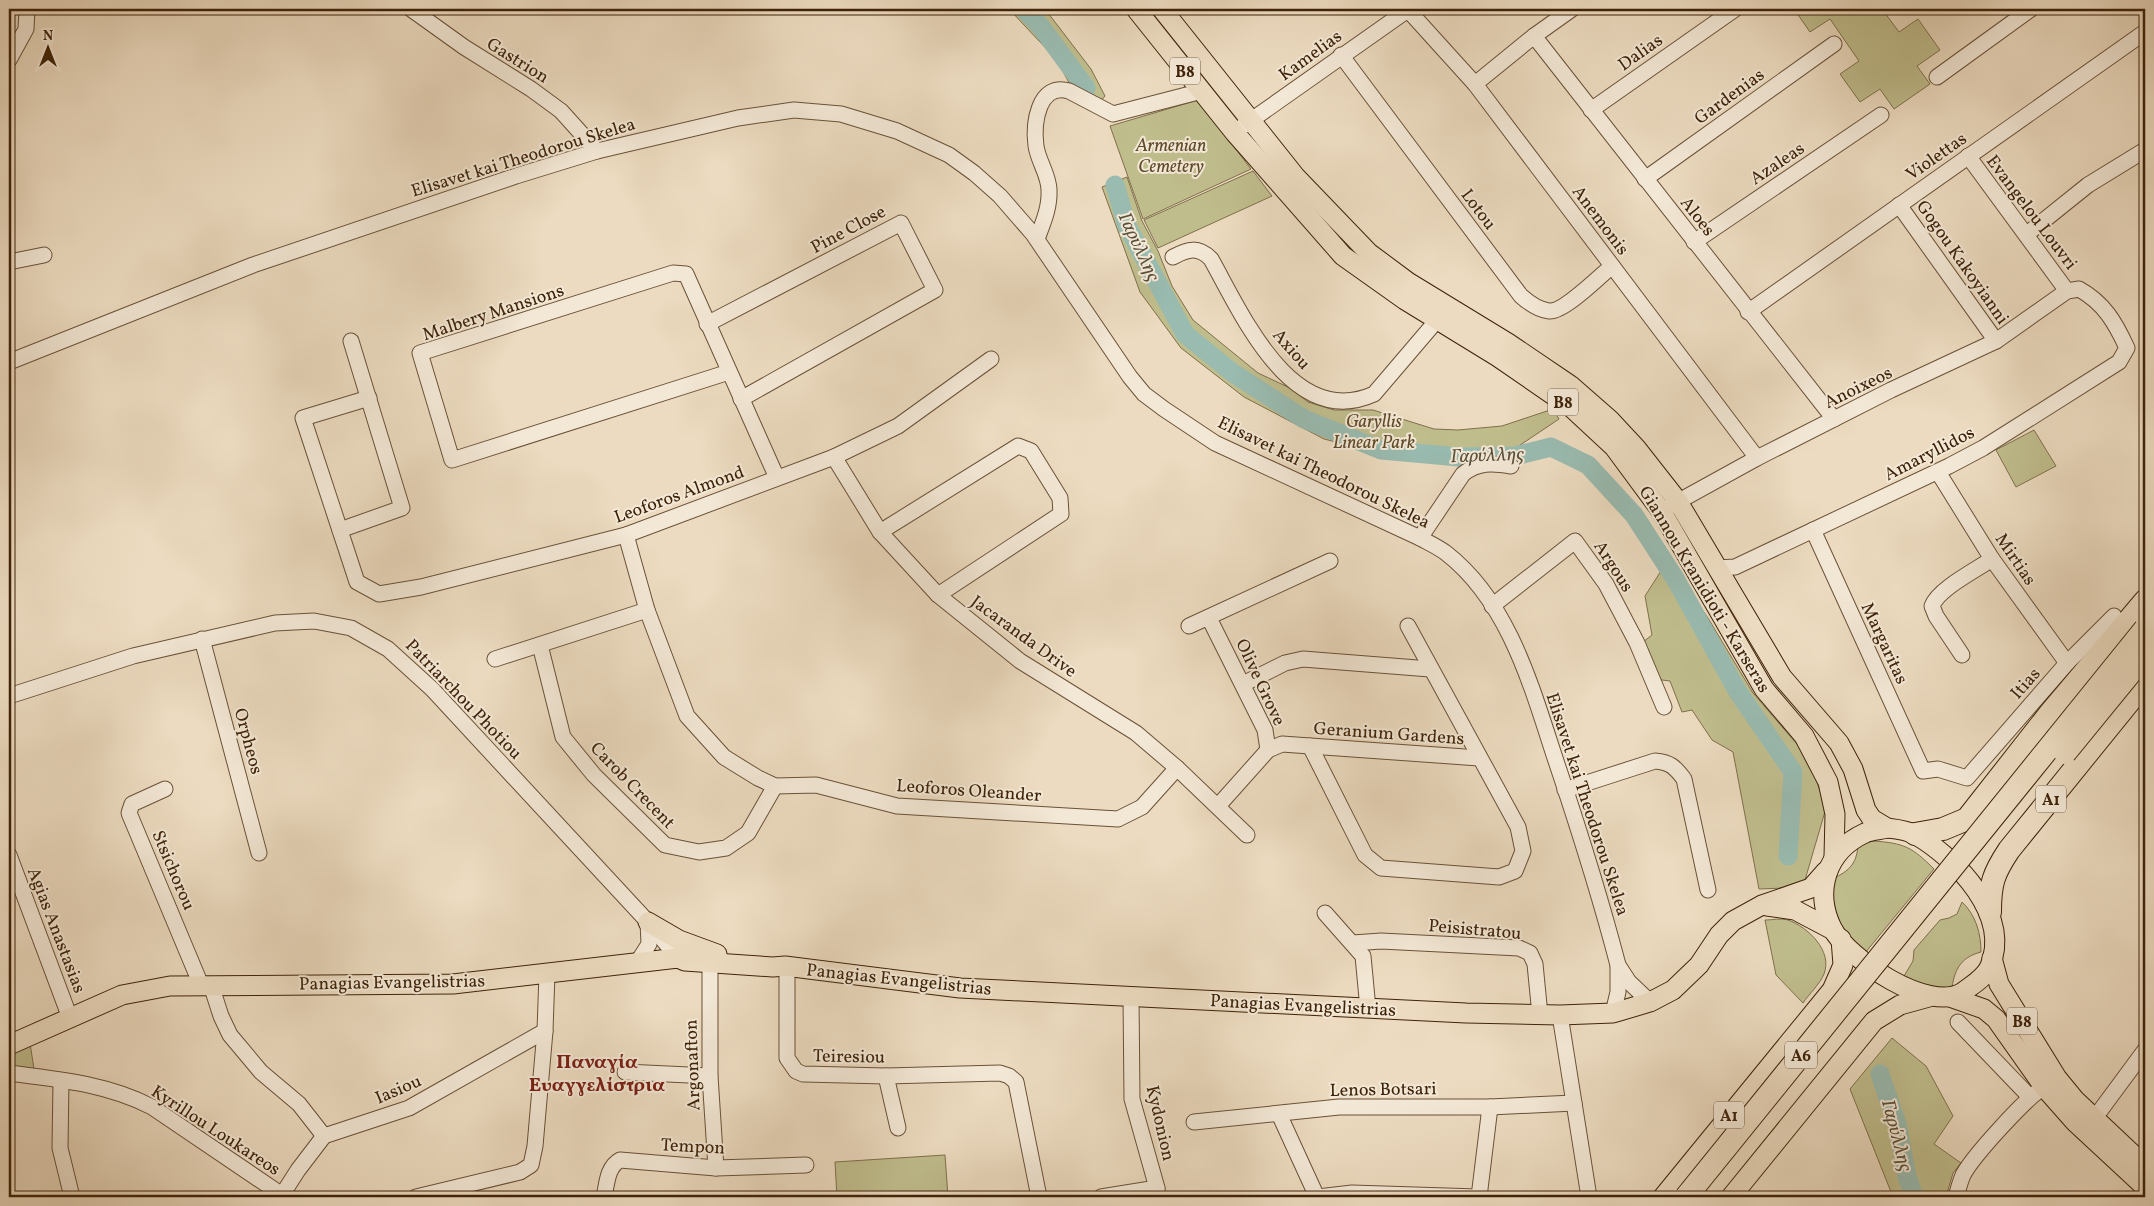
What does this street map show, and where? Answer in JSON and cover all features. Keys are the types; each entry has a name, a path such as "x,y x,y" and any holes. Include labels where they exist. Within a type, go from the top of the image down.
{"highway":[{"path":"1915,834 1943,830 1967,818 2051,712 2145,601"},
{"name":"A6","path":"1705,1197 2145,629"},
{"name":"A6","path":"1686,1197 2145,655"},
{"name":"A1","path":"1990,912 1990,889 1995,870 2009,850 2145,682"}],"main road":[{"name":"B8","path":"1136,9 1235,133"},
{"name":"B8","path":"1162,9 1251,120"},
{"name":"Giannou Kranidioti - Karseras","path":"1251,120 1295,176 1369,253 1408,282 1443,314 1498,357 1572,408 1614,447 1662,512 1764,689 1804,736 1828,782 1835,814 1830,864"},
{"name":"Giannou Kranidioti - Karseras","path":"1235,133 1343,256 1366,274 1443,314 1508,343 1570,385 1610,420 1637,449 1678,500 1725,573 1782,677 1839,743 1853,769 1866,810 1872,818 1887,828"},
{"name":"B8","path":"1887,828 1915,834 1947,858 1981,896 1990,912 1995,944 1990,967 1978,981 1958,995 1950,997 1929,997 1891,981 1864,962 1837,934 1827,912 1823,891 1830,864 1848,843 1866,833 1887,828"},
{"name":"Panagias Evangelistrias","path":"9,1045 122,995 170,986 453,984 678,958 688,954 714,958 746,957 786,966 960,988 1368,1009 1540,1015 1613,1013 1650,1002 1682,982 1699,965 1719,935 1733,921 1762,905 1811,888 1830,864"},
{"path":"1762,905 1795,910 1837,934"},
{"path":"648,922 714,958"},
{"name":"A1","path":"1663,1197 1832,990 1843,965 1837,934"},
{"name":"B8","path":"1992,958 1999,984 2056,1078 2094,1119 2145,1166"},
{"path":"1731,1197 1874,1021 1900,1005 1929,997"},
{"name":"B8","path":"1950,997 1984,1010 1996,1019 2037,1092 2075,1122 2145,1187"}],"street":[{"path":"9,60 26,30 27,9"},
{"name":"Gastrion","path":"411,9 464,48 531,89 561,111 597,150"},
{"name":"Kamelias","path":"1235,133 1341,55 1408,9"},
{"name":"Anemonis","path":"1408,9 1475,84 1757,458"},
{"path":"1475,84 1534,36 1572,9"},
{"name":"Dalias","path":"1591,110 1735,9"},
{"path":"1937,76 2031,9"},
{"name":"Violettas","path":"1748,312 2145,32"},
{"name":"Aloes","path":"1534,36 1748,312 1834,419"},
{"name":"Gardenias","path":"1646,179 1834,44"},
{"name":"Lotou","path":"1341,55 1521,296 1532,306 1550,312 1563,307 1612,266"},
{"path":"1037,239 1050,197 1048,180 1036,147 1036,128 1040,108 1046,95 1054,90 1061,89 1114,114 1120,114 1202,91"},
{"name":"Elisavet kai Theodorou Skelea","path":"9,362 253,265 597,150 768,112 794,110 841,114 897,131 949,155 1000,196 1037,239 1130,377 1144,394 1214,443 1291,476 1420,538 1446,554 1474,580 1508,632 1525,670 1566,790 1618,965 1629,982 1650,1002"},
{"name":"Azaleas","path":"1694,242 1881,115"},
{"path":"2026,234 2088,185 2145,150"},
{"name":"Evangelou Louvri","path":"1968,156 2067,291 2079,289 2096,298 2116,325 2127,348"},
{"name":"Gogou Kakoyianni","path":"1899,205 1996,341"},
{"name":"Pine Close","path":"707,324 901,223 936,290 741,399"},
{"name":"Axiou","path":"1173,256 1189,249 1203,251 1211,259 1246,322 1281,371 1298,385 1328,400 1359,401 1374,394 1443,314"},
{"path":"9,262 44,255"},
{"name":"Malbery Mansions","path":"729,372 452,460 420,353 673,273 686,274 777,478"},
{"name":"Anoixeos","path":"1662,512 1678,500 1757,458 1996,341 2067,291"},
{"path":"351,341 369,398 402,508 340,530 303,418 369,398"},
{"name":"Amaryllidos","path":"1725,573 1938,472 1983,448 2119,362 2127,348"},
{"name":"Leoforos Almond","path":"340,530 357,582 379,594 421,587 626,536 834,457 898,426 991,359"},
{"path":"880,532 1018,446 1031,451 1060,498 1061,514 938,595"},
{"name":"Jacaranda Drive","path":"834,457 880,532 938,595 1020,661 1136,733 1177,768 1247,835"},
{"path":"1420,538 1463,474 1471,467 1493,463 1511,466"},
{"name":"Mirtias","path":"1938,472 1992,559 2067,664"},
{"name":"Margaritas","path":"1813,530 1923,771 1938,770 1967,778"},
{"name":"Leoforos Oleander","path":"626,536 647,610 687,716 724,757 775,786 816,785 897,806 1118,819 1142,807 1177,768"},
{"name":"Argous","path":"1492,606 1575,541 1606,584 1637,643 1664,707"},
{"path":"1962,655 1936,616 1932,606 1935,600 1946,590 1992,559"},
{"path":"1189,626 1330,561"},
{"path":"495,659 647,610"},
{"name":"Itias","path":"1967,778 2067,664 2114,616"},
{"name":"Olive Grove","path":"1209,618 1265,730 1268,750 1218,806"},
{"name":"Patriarchou Photiou","path":"9,696 133,656 202,638 278,623 314,621 351,628 388,649 432,688 648,922 678,958"},
{"path":"1310,746 1365,855 1381,868 1499,877 1515,871 1523,851 1518,827 1408,626"},
{"name":"Orpheos","path":"202,638 259,853"},
{"name":"Carob Crecent","path":"540,645 563,737 594,775 664,845 699,852 726,848 748,833 775,786"},
{"path":"1243,684 1285,663 1303,660 1430,669"},
{"name":"Geranium Gardens","path":"1268,750 1282,744 1479,758"},
{"path":"1566,790 1655,761 1667,762 1676,768 1684,779 1708,890"},
{"name":"Stsichorou","path":"166,789 132,804 129,813 206,985 230,1035 262,1072 299,1104 324,1136"},
{"name":"Agias Anastasias","path":"9,855 70,1018"},
{"path":"1324,913 1363,956 1368,1009"},
{"path":"636,963 649,944 648,922"},
{"name":"Peisistratou","path":"1353,943 1381,941 1519,948 1530,953 1535,964 1540,1015"},
{"name":"Argonafton","path":"714,958 710,1076 716,1168"},
{"name":"Elisavet kai Theodorou Skelea","path":"1613,1013 1618,992 1618,965"},
{"name":"Teiresiou","path":"786,966 787,1058 796,1071 803,1074 886,1076 1000,1073 1010,1076 1016,1082 1039,1197"},
{"path":"416,1197 437,1194 520,1172 531,1165 535,1146 545,1031 547,974"},
{"name":"Kydonion","path":"1131,996 1132,1099 1157,1193"},
{"path":"1560,1015 1589,1197"},
{"path":"1956,1197 1963,1176 1973,1162 2037,1092 1958,1022"},
{"name":"Iasiou","path":"324,1136 409,1108 545,1031"},
{"path":"2094,1119 2145,1050"},
{"path":"625,1072 710,1076"},
{"name":"Kyrillou Loukareos","path":"9,1073 101,1088 131,1097 152,1107 283,1196"},
{"path":"886,1076 898,1128"},
{"path":"61,1081 60,1148 72,1197"},
{"name":"Lenos Botsari","path":"1194,1122 1338,1107 1490,1107 1574,1103"},
{"path":"1279,1114 1318,1197 1352,1193 1478,1197 1490,1107"},
{"path":"283,1196 298,1170 324,1136"},
{"name":"Tempon","path":"604,1197 610,1169 613,1164 620,1160 716,1168 806,1165"},
{"path":"1101,1197 1157,1193"}],"green space":[{"path":"1009,9 1045,9 1091,69 1105,96 1100,102 1072,88 1056,59"},
{"path":"1794,9 1882,9 1899,32 1918,19 1940,50 1917,66 1930,84 1894,109 1880,89 1860,102 1840,74 1859,61 1830,19 1810,32"},
{"name":"Armenian Cemetery","path":"1198,100 1251,169 1143,219 1110,126"},
{"path":"1253,171 1272,196 1158,248 1144,220"},
{"name":"Garyllis Linear Park","path":"1127,177 1142,221 1158,251 1172,286 1193,320 1258,373 1290,388 1308,402 1334,410 1373,410 1434,429 1458,430 1502,426 1553,409 1559,419 1498,460 1446,462 1388,455 1324,439 1244,397 1181,348 1140,292 1102,187"},
{"path":"2034,430 2056,466 2016,487 1996,450"},
{"path":"1668,560 1708,618 1753,693 1802,750 1815,777 1826,808 1805,880 1786,888 1759,889 1733,752 1712,740 1692,710 1682,712 1670,681 1662,680 1655,673 1643,642 1652,635 1645,596"},
{"path":"1873,841 1893,843 1907,848 1920,856 1934,869 1865,953 1833,920 1829,880 1850,867 1856,858 1858,845"},
{"path":"1962,902 1971,913 1977,925 1981,952 1974,954 1960,964 1952,987 1941,989 1901,981 1913,961 1914,950 1940,920 1957,914"},
{"path":"1785,919 1796,923 1811,934 1822,949 1826,965 1824,974 1803,1003 1776,975 1765,920"},
{"path":"1892,1038 1926,1066 1953,1116 1934,1144 1961,1163 1953,1173 1946,1197 1893,1197 1850,1089"},
{"path":"30,1043 34,1069 9,1067 9,1053"},
{"path":"945,1155 948,1197 837,1197 835,1162"}],"waterway":[{"name":"Γαρύλλης","path":"1024,9 1041,27 1086,88"},
{"name":"Γαρύλλης","path":"1115,185 1127,226 1185,334 1233,373 1304,419 1381,450 1459,457 1515,456 1551,447 1588,465 1634,515 1676,580 1738,692 1793,772 1788,856"},
{"name":"Γαρύλλης","path":"1880,1074 1897,1124 1907,1176 1914,1197"}],"district":[{"name":"Παναγία Ευαγγελίστρια","path":"597,1072"}]}
